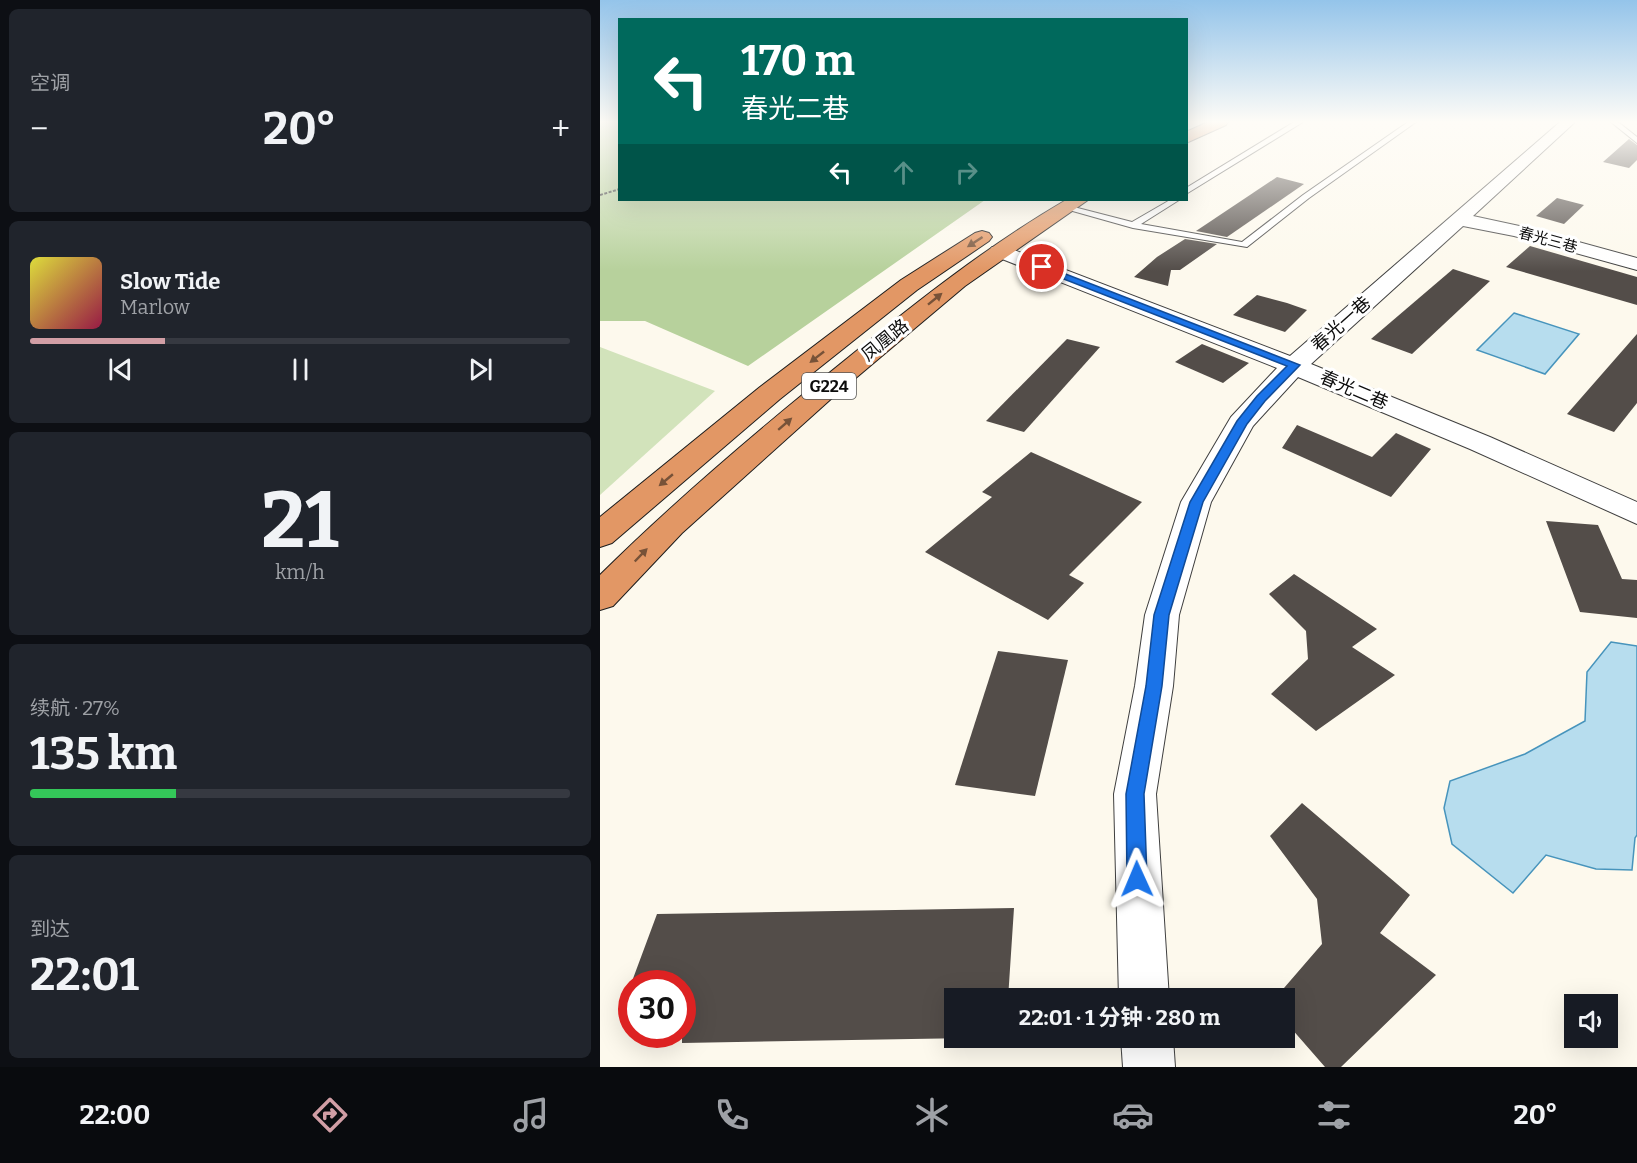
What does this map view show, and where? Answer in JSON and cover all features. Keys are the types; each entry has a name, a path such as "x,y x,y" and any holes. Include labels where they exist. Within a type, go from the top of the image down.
{"highway":[{"name":"凤凰路","path":"600,597 670,525 822,392 957,281 1062,202"},
{"name":"凤凰路","path":"600,535 770,393 909,285 1062,202"}],"street":[{"name":"春光一巷","path":"1143,988 1135,794 1154,686 1162,615 1196,502 1241,423 1261,399 1294,365 1512,172"},
{"name":"春光三巷","path":"1458,219 1517,231 1637,264"},
{"name":"春光二巷","path":"999,251 1294,365 1559,477 1637,514"},
{"path":"1148,1048 1149,1067"}],"lane":[{"path":"1188,191 1217,172"},
{"path":"1062,202 1133,225 1244,245 1277,216 1340,172"},
{"path":"1133,225 1173,201"}],"path":[{"path":"600,195 618,190"}],"green space":[{"path":"600,172 618,172 618,201 984,201 748,366 645,321 600,321"},
{"path":"600,347 715,391 600,495"}],"water":[{"path":"1514,313 1579,334 1545,374 1477,350"},
{"path":"1611,642 1637,646 1637,835 1632,870 1596,869 1546,855 1513,893 1452,844 1444,808 1450,781 1525,754 1585,721 1587,672"}],"building":[{"path":"1277,177 1304,184 1227,237 1196,231"},
{"path":"1557,198 1584,205 1564,224 1536,216"},
{"path":"1185,239 1217,244 1180,270 1171,270 1168,286 1134,277 1157,257"},
{"path":"1530,246 1637,277 1637,305 1506,267"},
{"path":"1453,269 1490,281 1412,354 1371,339"},
{"path":"1257,295 1307,310 1285,332 1233,315"},
{"path":"1637,334 1637,403 1614,432 1567,414"},
{"path":"1067,339 1100,347 1024,432 986,421"},
{"path":"1202,344 1249,363 1223,383 1175,362"},
{"path":"1297,425 1372,457 1396,433 1431,449 1391,497 1282,448"},
{"path":"1031,452 1142,502 1069,575 1084,583 1048,620 925,552 992,497 982,492"},
{"path":"1546,521 1598,525 1622,579 1637,580 1637,618 1580,612"},
{"path":"1294,574 1377,629 1352,647 1395,675 1316,731 1271,694 1308,659 1306,631 1269,594"},
{"path":"998,651 1068,660 1035,796 955,785"},
{"path":"1302,803 1410,895 1380,933 1436,975 1341,1067 1325,1067 1295,1033 1295,988 1284,988 1322,944 1317,899 1270,836"},
{"path":"1014,908 1009,988 944,988 944,1038 696,1043 696,970 636,970 657,914"}],"route":[{"path":"1042,267 1294,365 1241,423 1196,502 1162,615 1154,686 1135,794 1137,879"}]}
